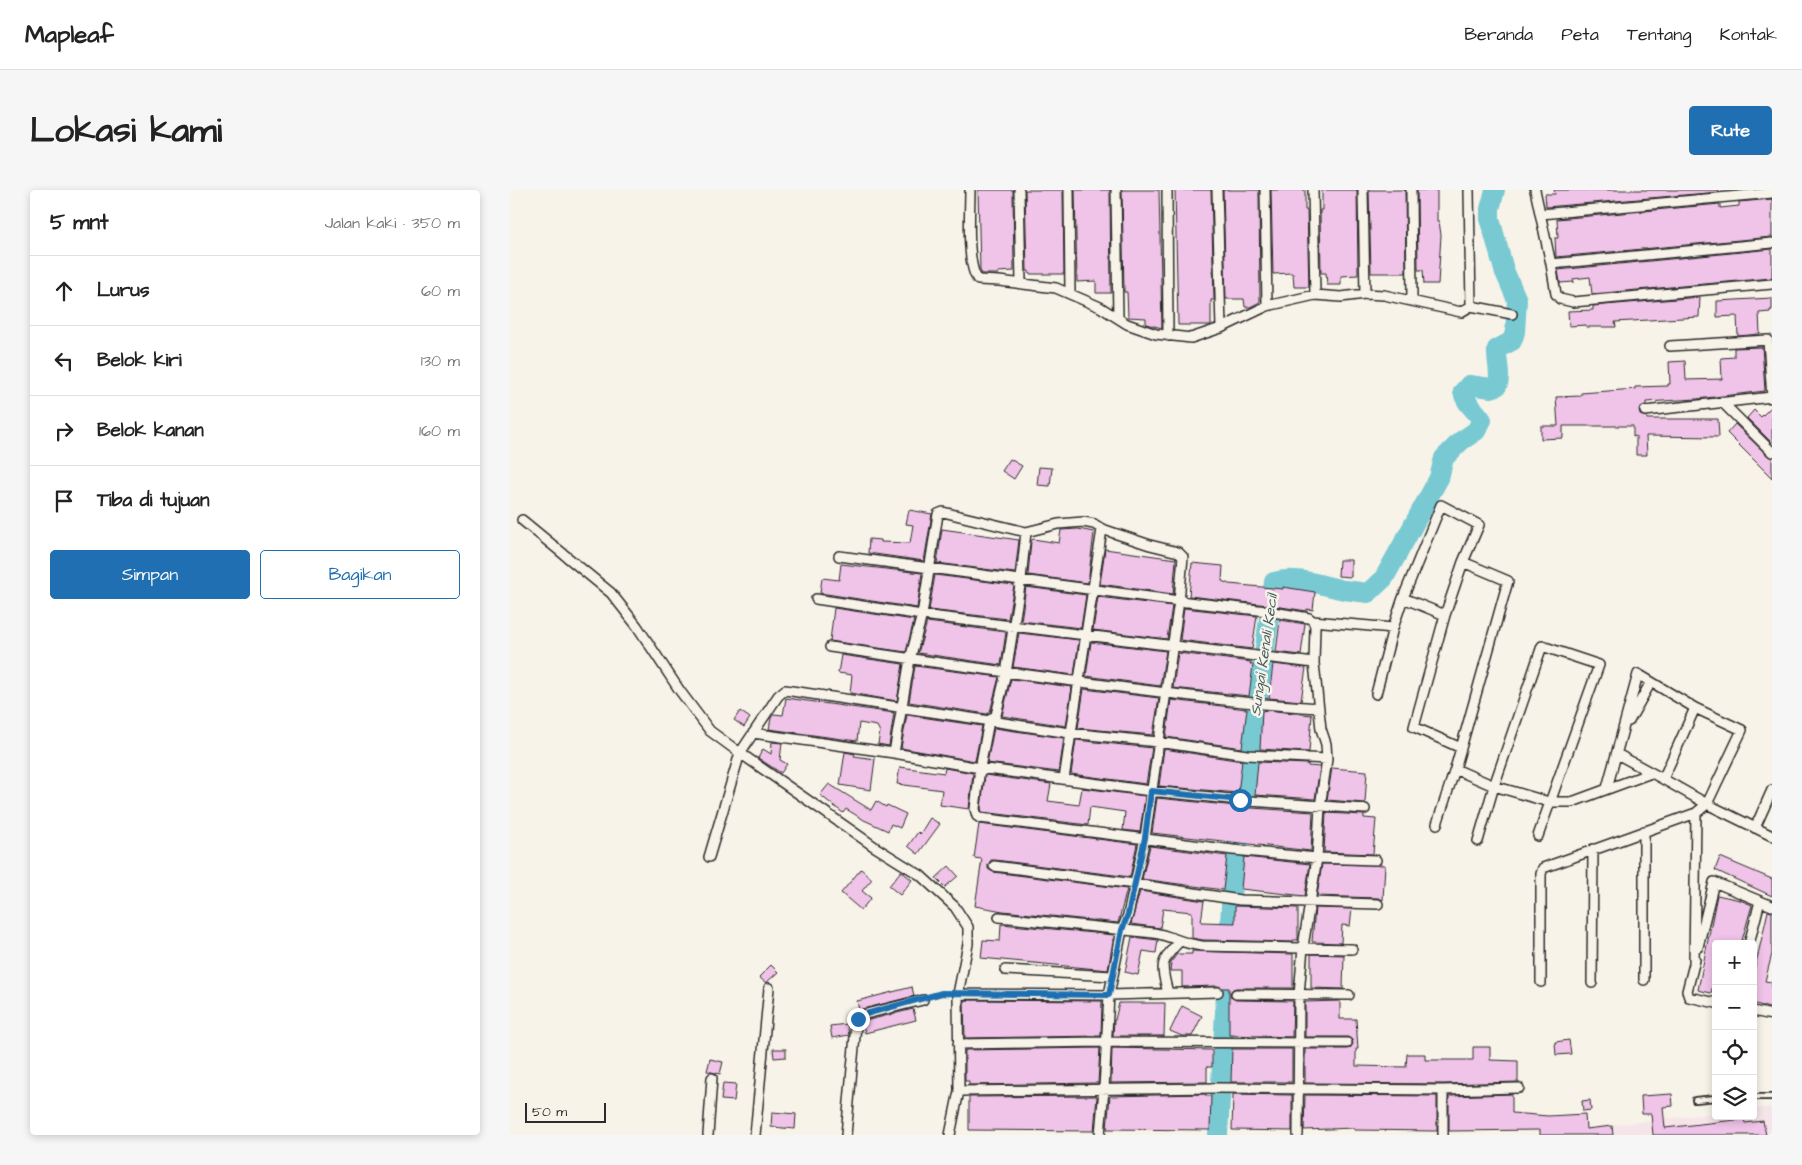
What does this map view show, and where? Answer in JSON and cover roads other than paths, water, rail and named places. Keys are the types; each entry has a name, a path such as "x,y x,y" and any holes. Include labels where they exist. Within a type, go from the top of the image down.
{"street":[{"path":"970,190 971,258 978,280 1056,288 1100,307 1127,324 1156,334 1191,338 1221,328 1267,306 1315,295 1341,297 1365,294 1412,300 1461,312 1471,306 1512,314"},
{"path":"1019,190 1021,283"},
{"path":"1069,190 1070,294"},
{"path":"1116,190 1118,318"},
{"path":"1167,190 1168,336"},
{"path":"1217,190 1221,328"},
{"path":"1264,190 1267,306"},
{"path":"1313,190 1315,295"},
{"path":"1363,190 1365,294"},
{"path":"1411,190 1412,300"},
{"path":"1469,190 1471,306"},
{"path":"1535,190 1556,294 1560,299 1572,302 1772,284"},
{"path":"1541,214 1772,193"},
{"path":"1551,264 1772,242"},
{"path":"1645,411 1772,398 1768,340 1670,346"},
{"path":"1724,404 1772,452"},
{"path":"1376,694 1393,628 1403,598 1441,505 1479,526 1463,562 1444,615 1414,727 1461,748"},
{"path":"894,754 910,659 922,615 939,513 943,512 1026,532 1074,522 1094,524 1102,529 1178,552 1183,557 1179,601 1145,838 1128,914 1122,930 1109,995 1100,1135"},
{"path":"522,520 611,593 637,626 680,691 710,731 875,846 920,874 955,907 968,927 968,944 958,994 959,1091 950,1135"},
{"path":"1064,778 1077,682 1102,529"},
{"path":"1026,532 1021,579 1006,673 996,714 989,721 980,768 975,809 977,816 980,818 1233,850 1317,858 1376,860"},
{"path":"839,556 1179,601 1270,611 1309,618 1314,621 1393,628"},
{"path":"1437,824 1455,769 1508,581 1463,562"},
{"path":"1403,598 1444,615"},
{"path":"816,599 922,615 1314,663"},
{"path":"1298,1135 1299,995 1303,947 1317,858 1320,807 1327,759 1314,663 1316,626 1314,621"},
{"path":"1478,841 1494,786 1542,646 1599,666 1538,836"},
{"path":"830,647 1006,673 1165,693 1256,704 1319,708"},
{"path":"1541,982 1541,874 1543,868 1696,813 1707,804 1742,730 1695,708 1638,674 1607,788"},
{"path":"1623,732 1651,682"},
{"path":"709,857 740,753 778,696 785,690 1070,733 1158,742 1250,755 1327,759"},
{"path":"1662,779 1695,708"},
{"path":"753,733 980,768 1151,791 1320,807 1365,809"},
{"path":"1617,754 1707,804 1772,836"},
{"path":"1455,769 1494,786 1549,802 1572,802 1651,773"},
{"path":"1755,828 1772,790"},
{"path":"1694,965 1696,813"},
{"path":"1644,831 1644,980"},
{"path":"1592,983 1593,849"},
{"path":"994,866 1240,900 1378,904"},
{"path":"1712,1002 1688,997 1687,991 1714,882 1772,906"},
{"path":"1750,940 1760,901"},
{"path":"999,917 1165,935 1179,942 1202,946 1352,949"},
{"path":"1168,993 1162,964 1168,953 1179,942"},
{"path":"1005,970 1112,976"},
{"path":"755,1135 768,988"},
{"path":"958,994 1109,995 1218,992"},
{"path":"1236,994 1349,995"},
{"path":"846,1135 858,1019 862,1015 923,1000"},
{"path":"1757,1012 1772,1015"},
{"path":"958,1044 1105,1042 1347,1043"},
{"path":"708,1135 712,1078"},
{"path":"959,1091 1218,1088 1443,1090 1519,1088"},
{"path":"1443,1090 1444,1135"}],"lane":[{"path":"1757,1097 1772,1097"},
{"path":"1694,1100 1712,1098"}],"waterway":[{"name":"Sungai Kenali Kecil","path":"1218,1135 1232,888 1274,582 1300,580 1344,590 1368,593 1384,578 1439,478 1444,458 1461,441 1476,431 1482,420 1466,400 1463,392 1469,385 1491,388 1497,386 1499,378 1497,349 1512,341 1515,332 1517,300 1504,270 1490,219 1490,209 1495,190"}]}
